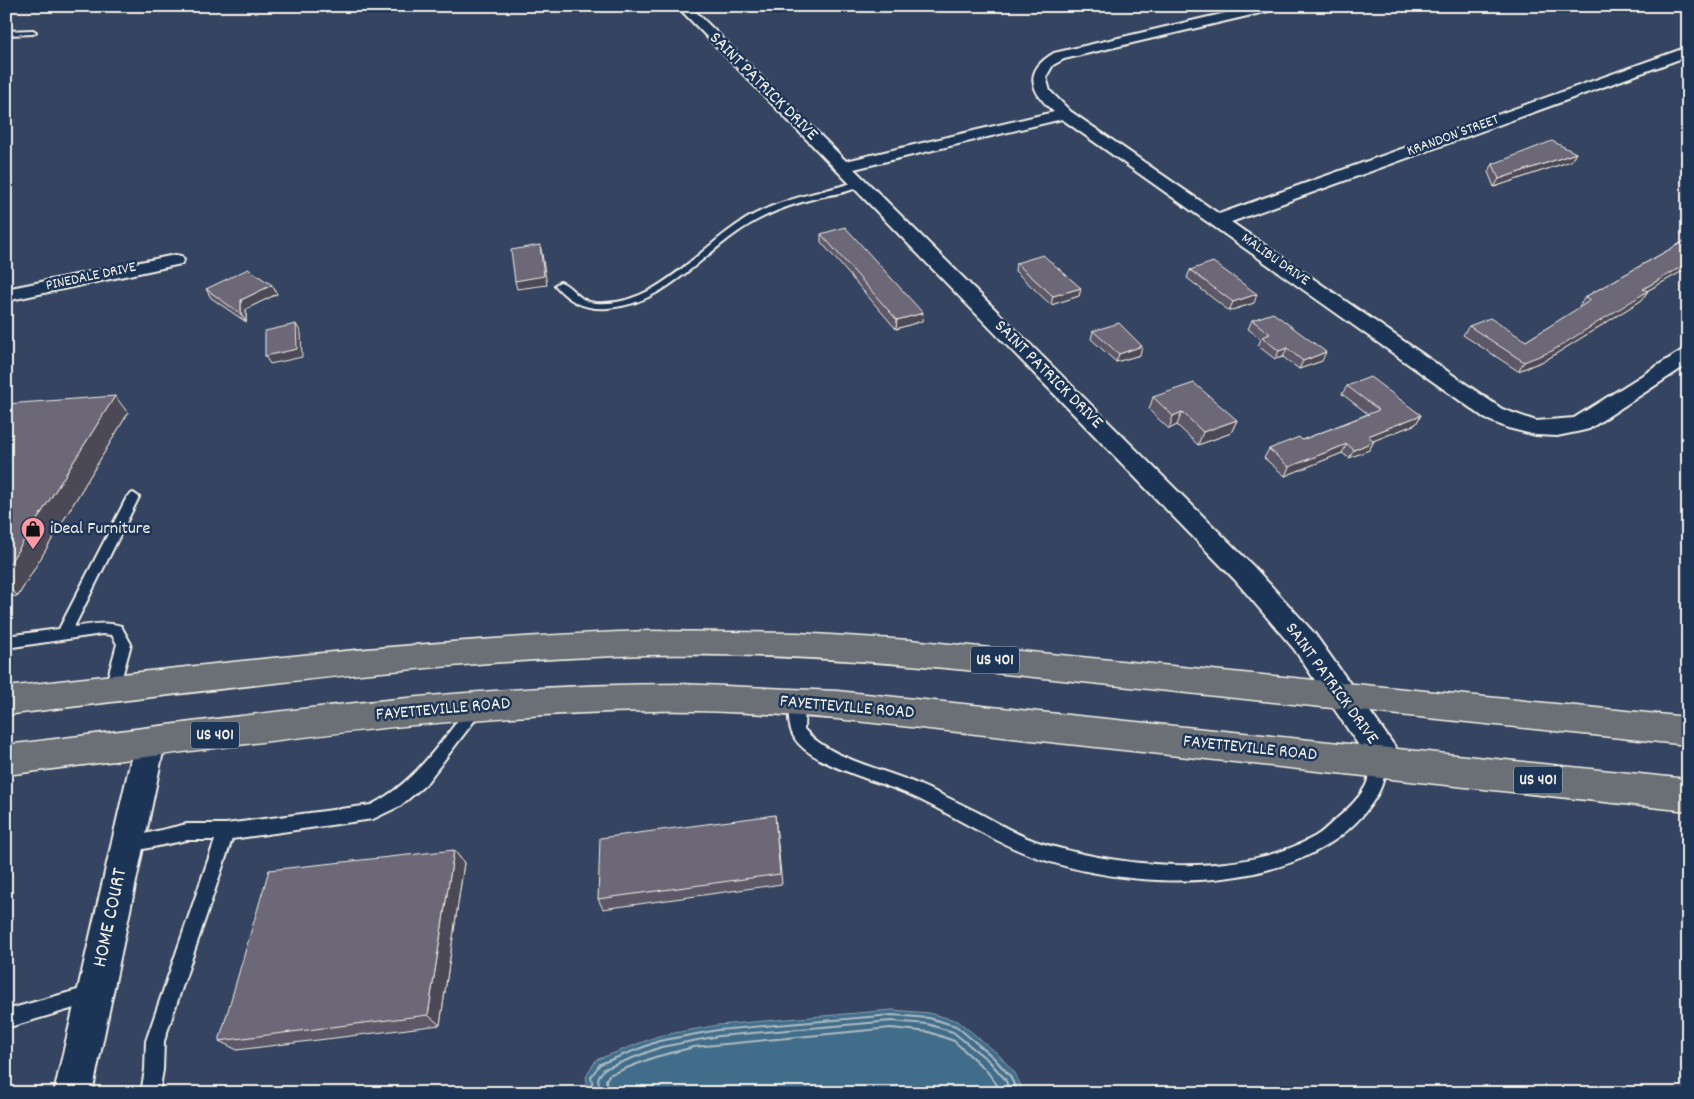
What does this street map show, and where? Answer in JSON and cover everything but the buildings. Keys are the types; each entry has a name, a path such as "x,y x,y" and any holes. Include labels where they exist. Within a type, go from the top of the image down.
{"highway":[{"name":"US 401","path":"6,701 300,667 470,652 648,643 743,643 936,654 1688,731"},
{"name":"FAYETTEVILLE ROAD","path":"6,760 423,710 629,698 798,702 1688,795"}],"street":[{"name":"SAINT PATRICK DRIVE","path":"683,6 1244,573 1304,641 1343,697 1382,764"},
{"name":"MALIBU DRIVE","path":"1273,6 1069,53 1050,60 1040,69 1040,84 1046,97 1064,114 1219,220 1494,414 1516,424 1544,430 1563,429 1581,424 1688,355"},
{"name":"KRANDON STREET","path":"1219,220 1688,51"},
{"path":"842,167 1064,114"},
{"name":"PINEDALE DRIVE","path":"6,295 175,260"},
{"name":"HOME COURT","path":"73,1093 150,742"}],"lane":[{"path":"6,33 33,32"},
{"path":"560,285 571,298 579,303 600,307 641,300 660,290 743,224 771,210 859,184"},
{"path":"63,635 133,497"},
{"path":"6,642 102,629 116,630 124,644 112,688"},
{"path":"798,702 797,730 804,741 826,755 888,778 1039,850 1079,861 1149,871 1218,870 1259,866 1290,857 1341,828 1363,804 1375,785 1382,764"},
{"path":"127,844 187,832 226,832 373,812 395,801 420,780 477,707"},
{"path":"150,1093 154,1070 155,1041 226,832"},
{"path":"6,1019 94,994"}],"water":[{"path":"892,1010 929,1013 958,1021 997,1053 1015,1073 1024,1093 589,1093 586,1077 596,1060 658,1036 718,1025"}],"place":[{"name":"iDeal Furniture","path":"33,550"}]}
